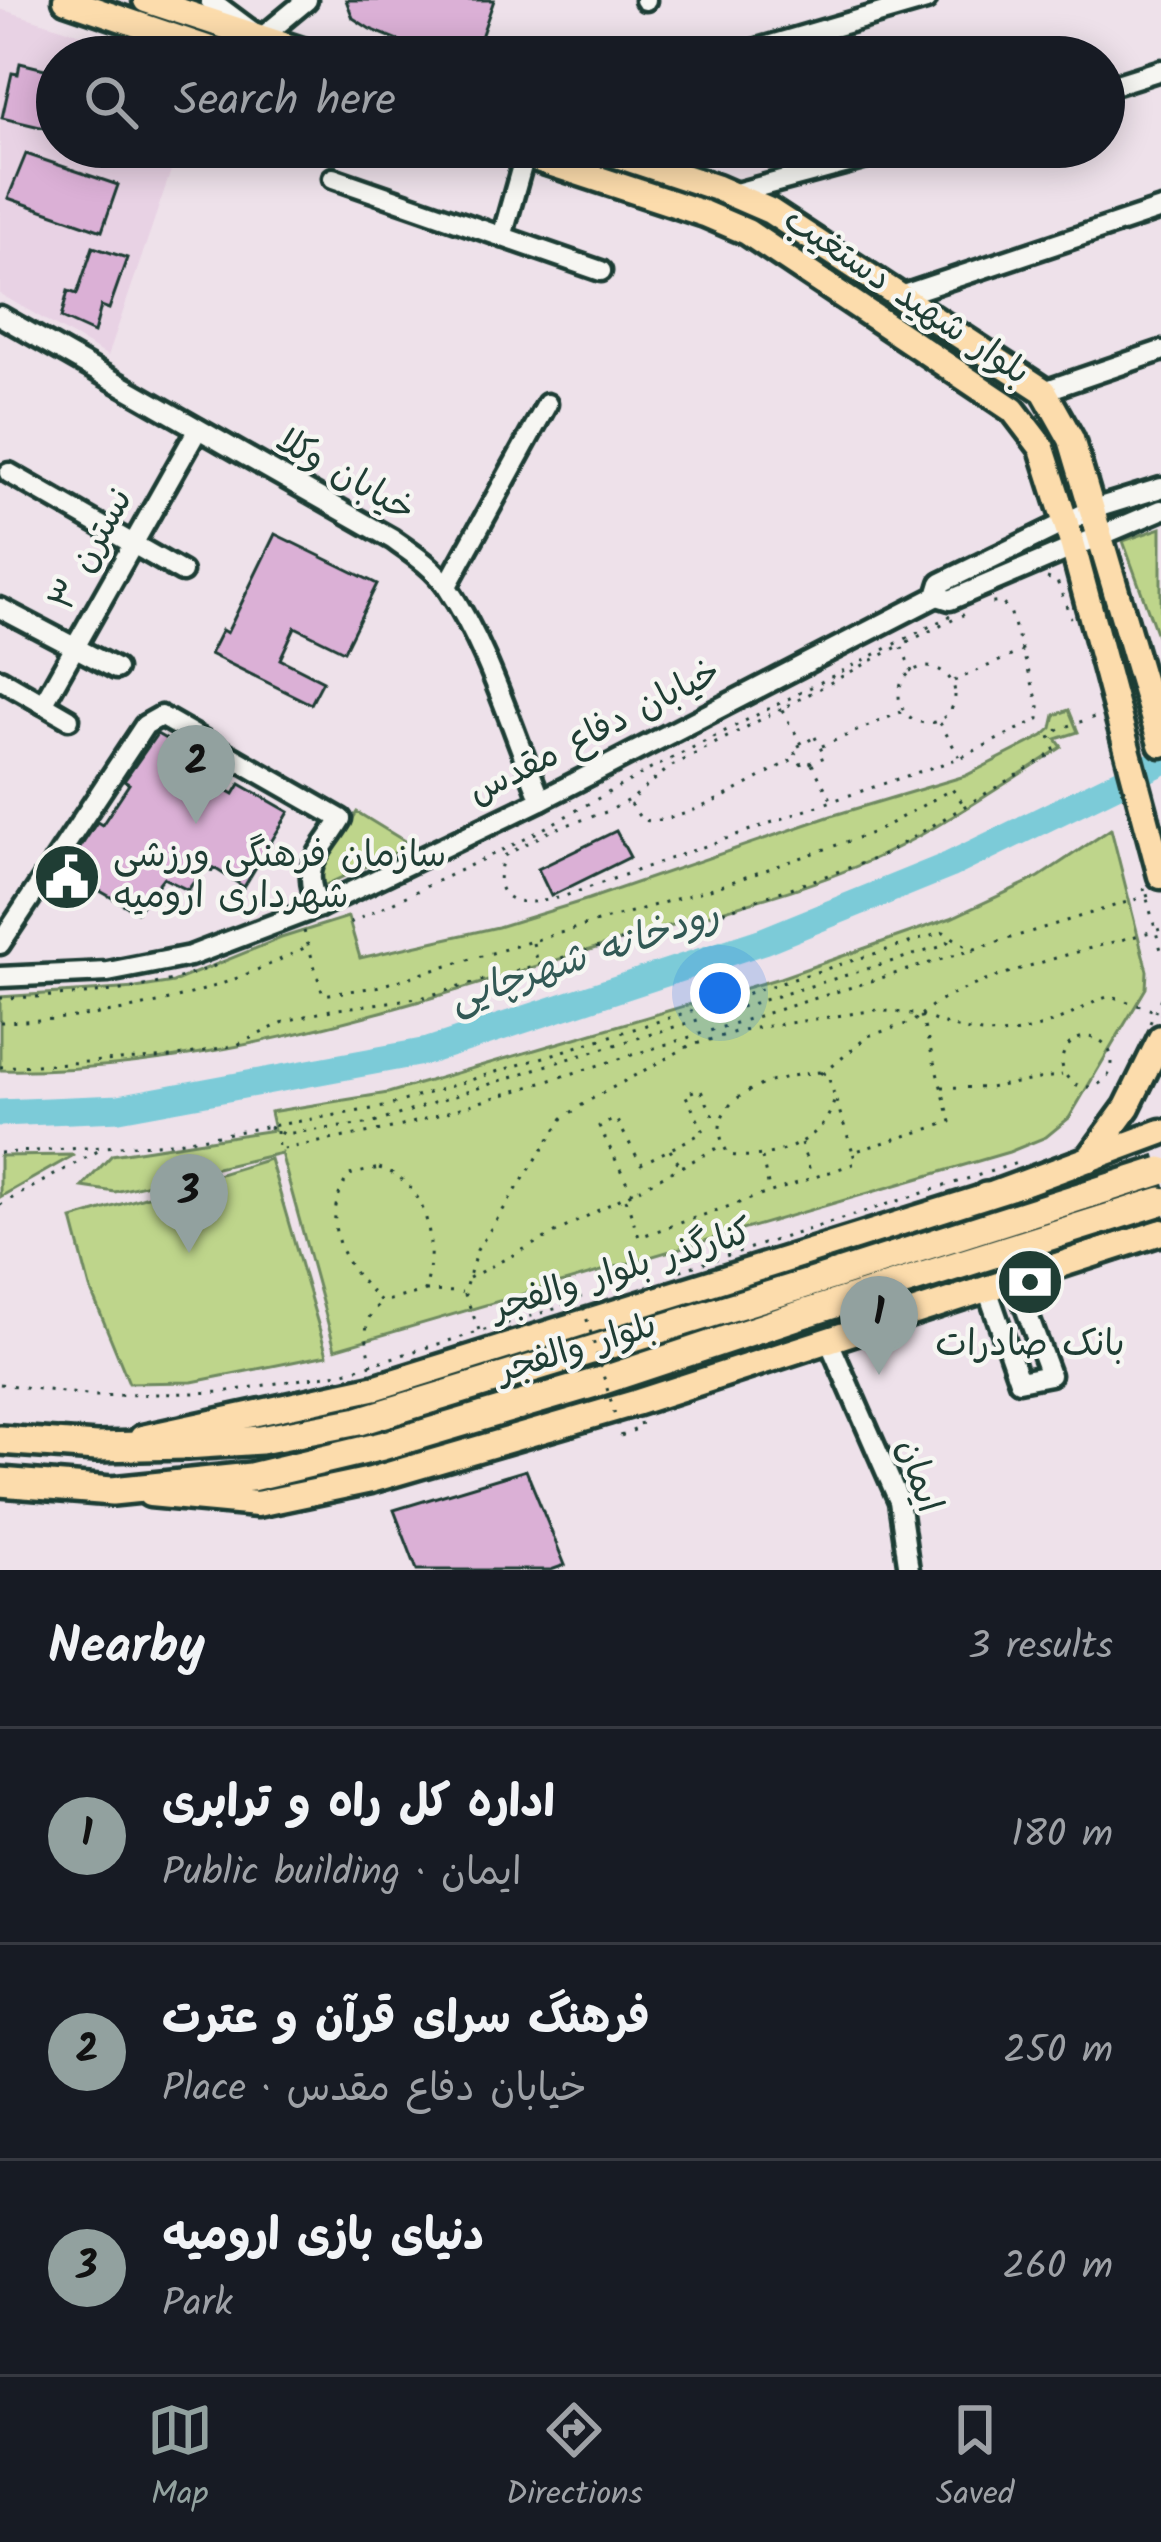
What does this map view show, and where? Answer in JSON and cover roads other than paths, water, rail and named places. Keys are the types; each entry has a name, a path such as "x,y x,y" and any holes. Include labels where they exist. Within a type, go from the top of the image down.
{"highway":[{"name":"بلوار والفجر","path":"0,1482 112,1490 251,1477 382,1446 598,1382 805,1299 1161,1172"},
{"path":"986,1197 1010,1208 1023,1228 1026,1255 1014,1277"},
{"name":"بلوار والفجر","path":"0,1440 96,1447 261,1440 359,1421 1161,1201"}],"main road":[{"path":"66,0 172,36"},
{"path":"146,0 255,36"},
{"name":"بلوار شهید دستغیب","path":"565,168 747,232 1013,410 1042,448 1073,546 1151,839 1149,884"},
{"name":"بلوار شهید دستغیب","path":"655,168 770,211 1044,391 1072,439 1161,743"},
{"path":"1089,1159 1127,1107 1155,1031"},
{"name":"کنارگذر بلوار والفجر","path":"96,1447 377,1387 986,1197 1161,1132"},
{"path":"112,1490 256,1504 371,1480 635,1403 1161,1232"}],"street":[{"path":"210,0 258,36"},
{"path":"263,36 307,0"},
{"path":"832,36 926,0"},
{"path":"1125,81 1161,70"},
{"path":"502,237 511,168"},
{"path":"732,194 839,168"},
{"path":"333,178 601,271"},
{"path":"903,295 1161,209"},
{"name":"خیابان وکلا","path":"0,316 425,562 447,586 477,645 541,800"},
{"path":"1044,391 1161,351"},
{"path":"447,586 547,404"},
{"name":"نسترن ۳","path":"43,704 198,429"},
{"path":"9,473 182,572"},
{"name":"خیابان دفاع مقدس","path":"937,596 941,583 1065,521 1161,488"},
{"name":"خیابان دفاع مقدس","path":"0,977 108,972 190,956 320,907 541,800 937,596 950,600 1161,510"},
{"path":"0,608 116,669"},
{"path":"0,679 69,719"},
{"path":"0,944 145,725 161,716 340,819 310,871 308,882 320,907"},
{"path":"986,1286 1019,1381 1050,1375 1014,1277"},
{"name":"ایمان","path":"828,1339 899,1501 909,1570"}],"waterway":[{"name":"رودخانه شهرچایی","path":"0,1113 119,1108 428,1051 763,941 950,865 1161,762"}],"place":[{"name":"فرهنگ سرای قرآن و عترت","path":"196,824"},
{"name":"سازمان فرهنگی ورزشی شهرداری ارومیه","path":"67,877"},
{"name":"دنیای بازی ارومیه","path":"189,1253"},
{"name":"بانک صادرات","path":"1030,1282"},
{"name":"اداره کل راه و ترابری","path":"879,1375"}]}
